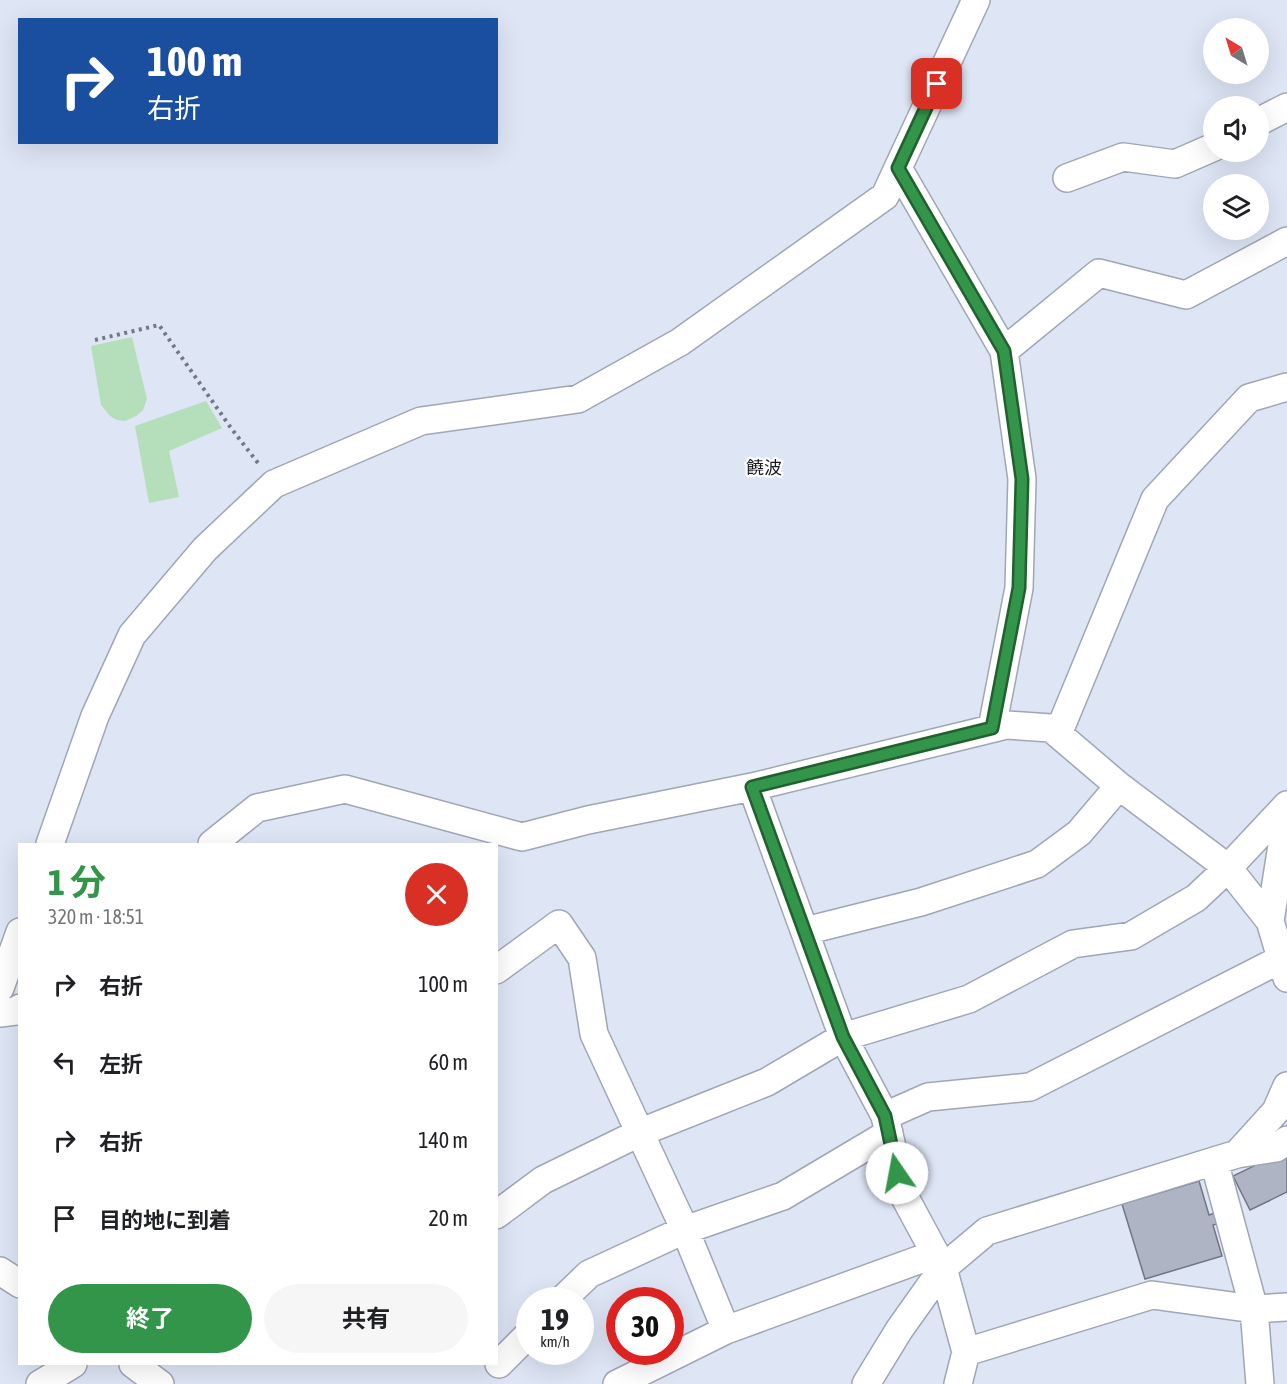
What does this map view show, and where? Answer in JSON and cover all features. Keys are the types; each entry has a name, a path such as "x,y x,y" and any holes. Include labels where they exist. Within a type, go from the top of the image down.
{"street":[{"path":"50,843 95,716 132,635 205,549 274,484 421,421 578,399 680,342 885,196 976,0"},
{"path":"1269,116 1287,106"},
{"path":"1067,178 1123,157 1175,164 1203,152"},
{"path":"898,168 1004,351 1022,479 1019,588 992,728"},
{"path":"1004,351 1099,273 1186,295 1287,241"},
{"path":"1058,734 1155,499 1249,398 1287,387"},
{"path":"213,843 257,808 345,789 522,837 588,820 752,787 1007,724 1051,728 1119,786 1228,868 1270,921 1284,969 1030,1088 928,1098 783,1196 685,1230 589,1274 576,1287"},
{"path":"805,931 921,902 1037,864 1079,833 1119,786"},
{"path":"752,787 843,1037 887,1124 902,1192 939,1261 966,1352 958,1384"},
{"path":"498,1214 543,1180 639,1133 767,1082 843,1037 969,999 1073,944 1131,936 1196,898 1228,868 1287,805"},
{"path":"1270,921 1287,814"},
{"path":"498,969 559,924 582,958 594,1034 685,1230 726,1330"},
{"path":"0,988 18,938"},
{"path":"0,1012 18,1010"},
{"path":"1226,1157 1276,1111 1287,1086"},
{"path":"617,1384 726,1330 939,1261 987,1231 1226,1157 1276,1148 1287,1140"},
{"path":"1226,1157 1254,1309 1260,1384"},
{"path":"866,1384 939,1261"},
{"path":"0,1270 18,1283"},
{"path":"966,1352 1152,1295 1254,1309 1287,1307"},
{"path":"499,1364 516,1348"},
{"path":"40,1384 71,1365"},
{"path":"134,1365 160,1384"}],"path":[{"path":"95,340 159,325 231,428 274,484"}],"green space":[{"path":"132,337 147,399 143,410 136,416 125,421 117,420 110,416 101,405 91,346"},
{"path":"206,401 222,428 169,451 179,497 149,503 135,426"}],"building":[{"path":"1287,1150 1287,1192 1250,1210 1233,1176"},
{"path":"1199,1181 1209,1215 1218,1212 1221,1223 1213,1225 1222,1256 1145,1279 1122,1204"}],"district":[{"name":"饒波","path":"764,467"}],"route":[{"path":"897,1173 885,1116 843,1037 752,787 992,728 1019,588 1022,479 1004,351 898,168 937,84"}]}
